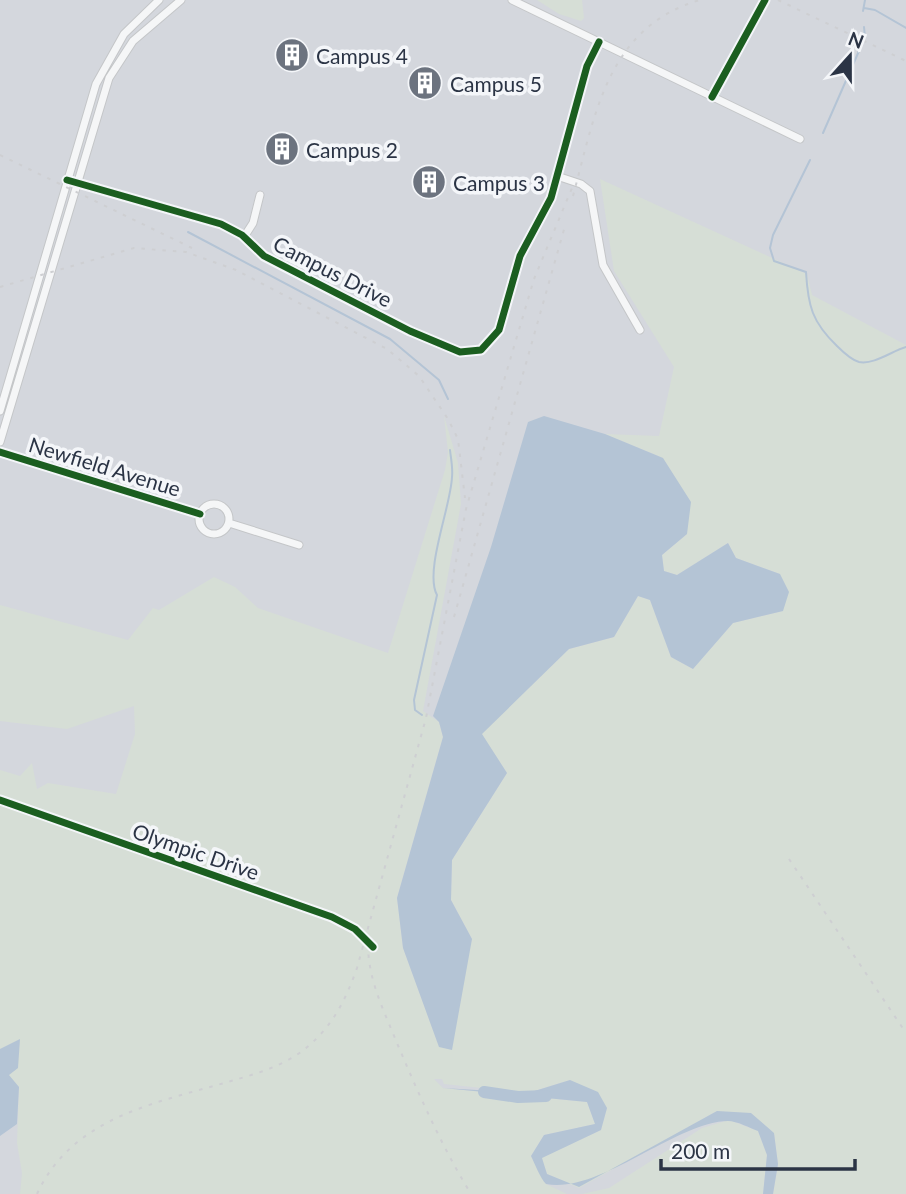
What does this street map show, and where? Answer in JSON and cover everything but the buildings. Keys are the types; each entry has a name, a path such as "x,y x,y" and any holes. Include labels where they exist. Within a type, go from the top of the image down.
{"street":[{"path":"0,411 88,105 104,65 127,30 161,0 169,8"},
{"path":"0,442 113,69 133,41 181,0"},
{"path":"513,0 800,139"},
{"path":"712,97 765,0"},
{"path":"599,42 587,66 557,176 581,184 590,191 601,262 640,330"},
{"name":"Campus Drive","path":"67,180 208,219 244,237 264,256 410,331 466,354 485,348 499,330 520,256 539,225 557,176"},
{"name":"Campus Drive","path":"244,237 253,223 260,195"},
{"name":"Newfield Avenue","path":"0,452 200,514"},
{"name":"Newfield Avenue","path":"219,505 228,512 229,523 220,533 209,533 202,527 200,514 207,506 219,505"},
{"name":"Newfield Avenue","path":"229,523 299,545"},
{"name":"Olympic Drive","path":"0,800 332,917 355,929 373,947"}],"shaded area":[{"path":"0,0 906,0 906,1194 0,1194"},
{"path":"537,0 582,0 584,18 581,21 559,14"},
{"path":"600,179 807,274 812,295 906,345 906,1194 773,1194 778,1164 774,1133 717,1111 579,1188 547,1174 541,1158 601,1130 607,1108 570,1080 528,1093 444,1084 442,1079 434,1079 443,1088 587,1102 595,1124 544,1135 531,1156 546,1184 567,1194 20,1194 22,1173 17,1143 19,1087 8,1075 19,1040 0,1049 0,770 20,776 32,763 37,789 48,783 116,794 135,734 134,706 67,729 0,721 0,605 128,640 153,608 159,610 214,577 235,587 258,608 388,653 445,470 448,452 444,416 458,463 461,504 423,711 439,722 443,737 397,898 403,948 439,1046 472,939 451,900 452,860 507,773 481,734 569,649 614,637 638,596 650,600 671,657 693,669 733,623 783,611 780,574 736,558 728,543 677,575 664,571 662,555 687,534 663,458 605,434 659,436 674,367 614,271"},
{"path":"729,1120 758,1131 767,1155 763,1194 582,1194 609,1188 702,1128"}],"water":[{"path":"544,416 605,434 663,458 691,502 687,534 662,555 664,571 677,575 728,543 736,558 780,574 789,592 783,611 733,623 693,669 671,657 650,600 638,596 614,637 569,649 482,734 507,773 452,860 451,900 472,939 452,1050 439,1047 403,948 397,898 443,737 439,722 433,716 491,547 528,422"},
{"path":"20,1039 18,1068 9,1075 19,1087 17,1124 0,1136 0,1049"},
{"path":"570,1080 598,1092 607,1108 601,1130 542,1158 547,1174 570,1183 567,1184 546,1184 531,1156 544,1135 595,1124 587,1102 443,1088 528,1093"},
{"path":"717,1111 751,1113 774,1133 778,1164 773,1194 763,1194 767,1155 758,1131 732,1121 707,1124 609,1171"},
{"path":"609,1171 579,1187 570,1183 590,1179"}],"waterway":[{"path":"863,11 865,0"},
{"path":"864,8 875,10 906,28"},
{"path":"864,27 865,37"},
{"path":"823,133 859,51"},
{"path":"810,160 773,235 770,248 774,261 806,272 810,304 817,321 850,357 859,362 871,361 906,347"},
{"path":"188,232 390,339 439,380 448,399"},
{"path":"422,715 415,710 414,700 437,595 434,571 451,489 450,450"},
{"path":"484,1092 518,1097 546,1096"}],"railway":[{"path":"573,196 598,106 625,53 644,31 669,13 700,0"},
{"path":"778,0 906,61"},
{"path":"0,155 192,248"},
{"path":"37,1194 53,1167 73,1146 97,1129 151,1104 282,1063 299,1054 324,1031 343,1001 357,968 426,718 466,509 534,279 572,188"},
{"path":"454,617 565,226"},
{"path":"0,287 134,248 186,252 236,270 387,349 419,376 458,439 465,498"},
{"path":"789,859 906,1033"},
{"path":"368,944 374,983 387,1019 431,1120 471,1194"}],"cycle path":[{"path":"712,97 765,0"},
{"path":"67,180 221,224 242,235 264,256 410,331 460,352 481,350 499,330 520,256 551,198 587,66 599,42"},
{"path":"0,452 200,514"},
{"path":"0,800 332,917 355,929 373,947"}],"place":[{"name":"Campus 4","path":"292,55"},
{"name":"Campus 5","path":"425,83"},
{"name":"Campus 2","path":"282,149"},
{"name":"Campus 3","path":"429,182"}]}
